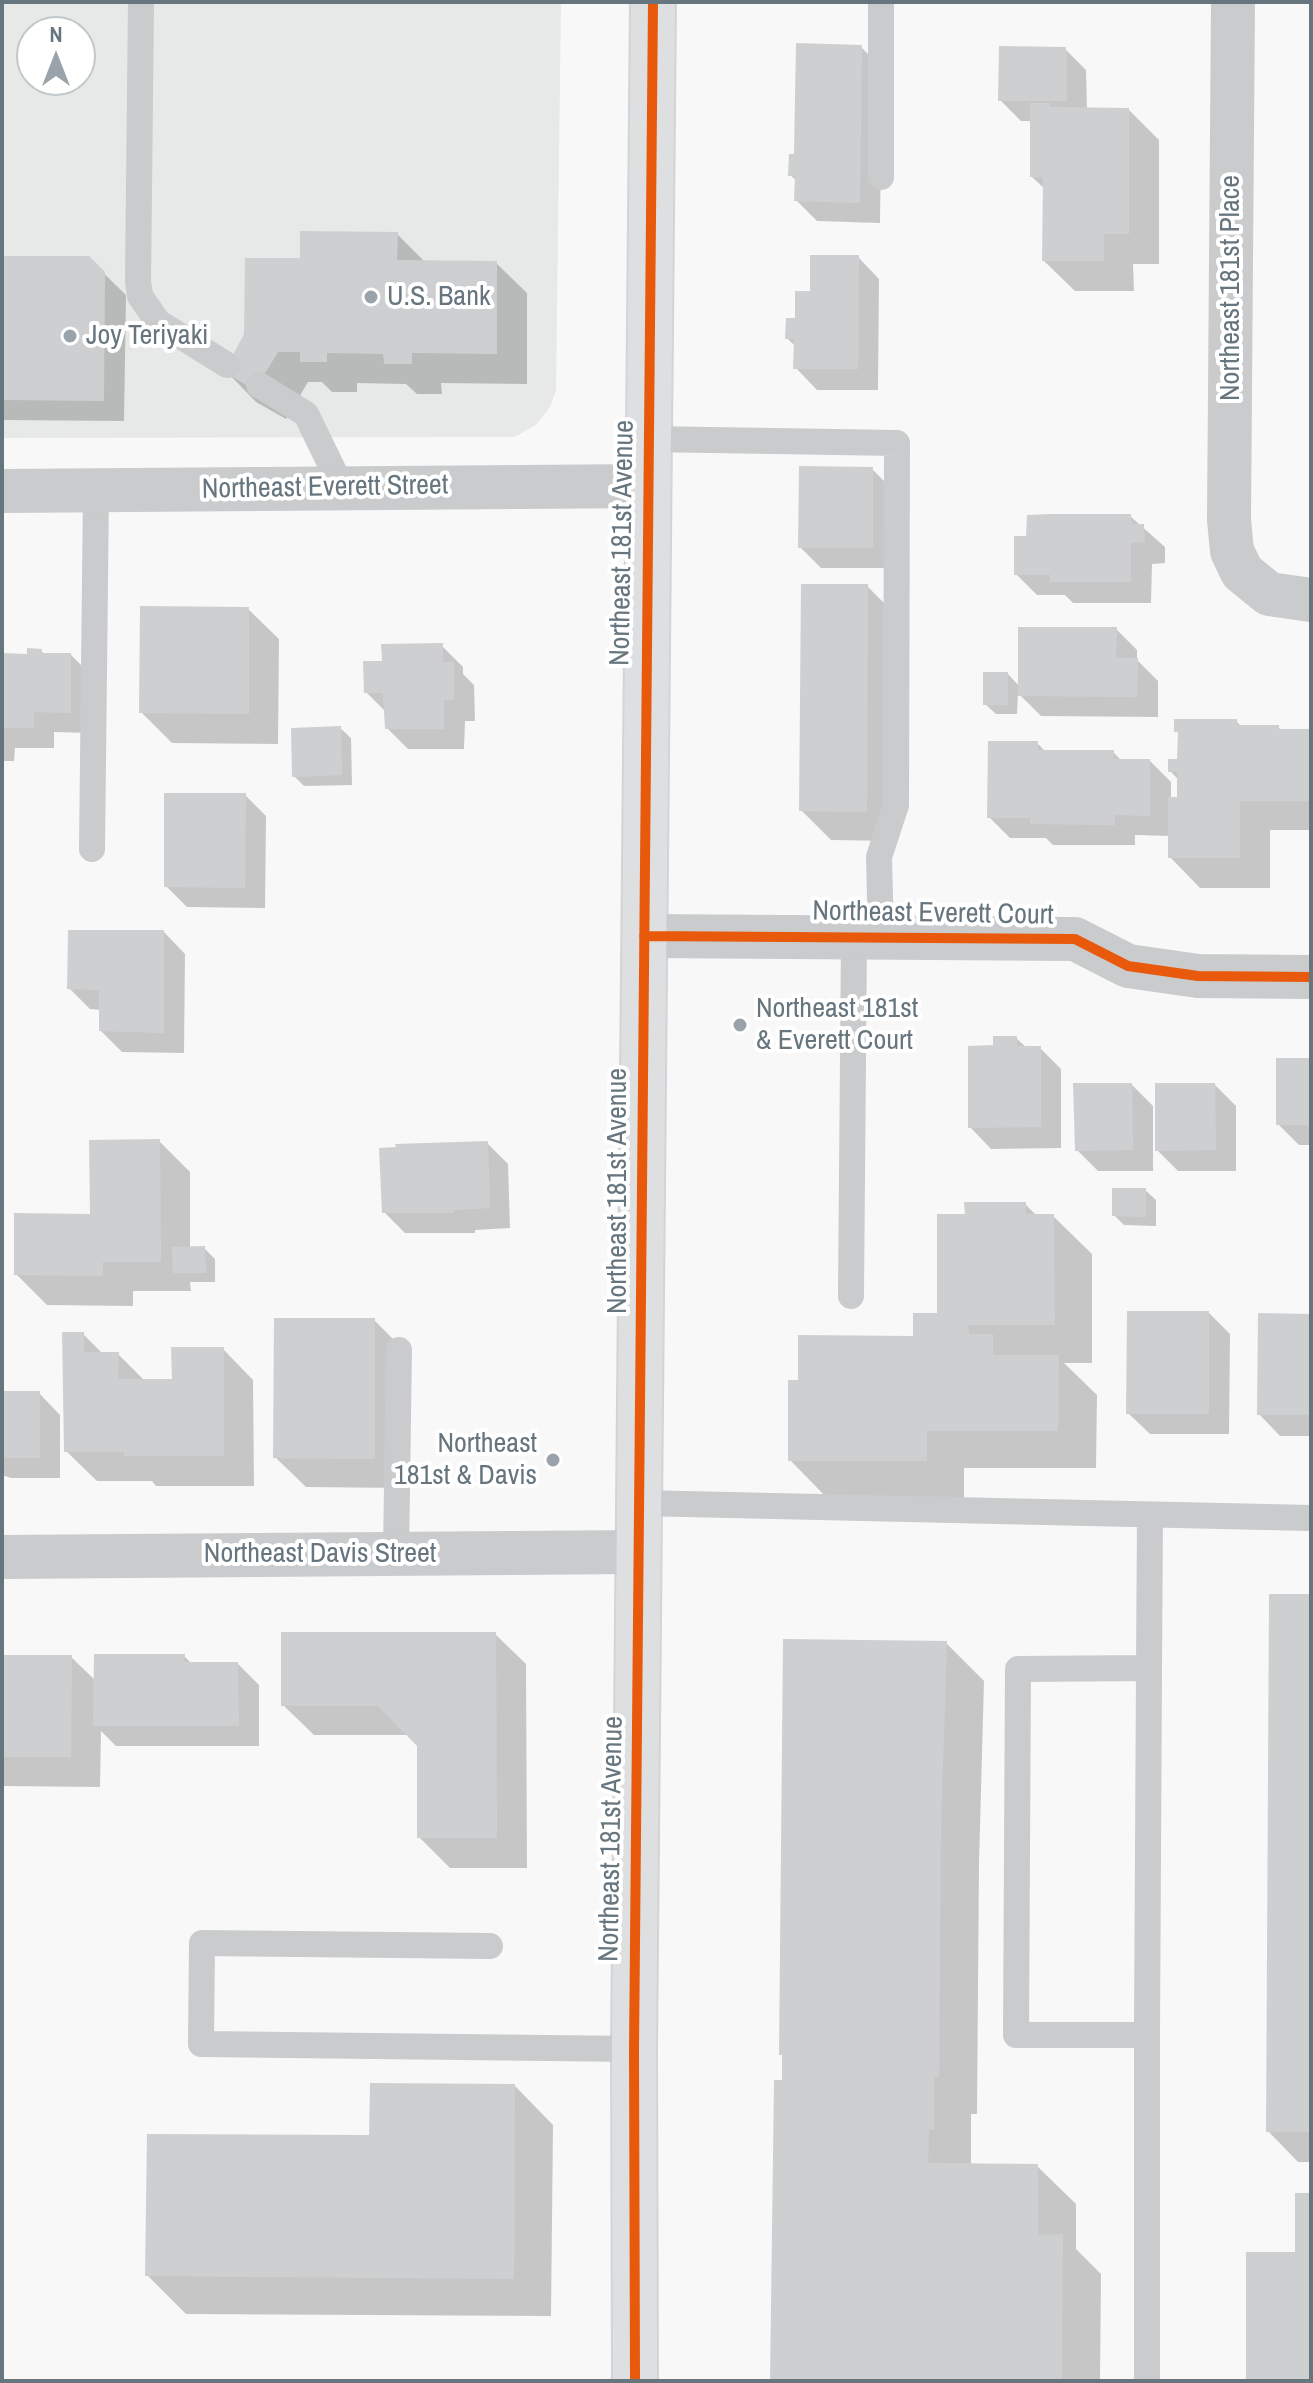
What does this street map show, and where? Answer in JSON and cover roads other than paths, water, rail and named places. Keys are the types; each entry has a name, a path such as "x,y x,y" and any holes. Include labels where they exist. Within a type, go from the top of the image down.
{"main road":[{"name":"Northeast 181st Avenue","path":"635,2381 634,2049 653,2"}],"street":[{"name":"Northeast 181st Place","path":"1233,2 1229,520 1232,551 1242,572 1269,594 1311,600"},
{"name":"Northeast Everett Street","path":"2,491 648,486"},
{"name":"Northeast Everett Court","path":"644,936 1075,939 1128,966 1198,976 1311,977"},
{"name":"Northeast Davis Street","path":"2,1557 639,1552"}],"lane":[{"path":"141,2 140,296 158,322 227,365"},
{"path":"881,2 881,177"},
{"path":"259,385 306,414 342,488"},
{"path":"648,439 897,443 896,805 879,857 868,936 851,1296"},
{"path":"92,849 96,491"},
{"path":"396,1554 399,1350"},
{"path":"639,1503 1311,1518"},
{"path":"1147,2378 1150,1515"},
{"path":"1147,2035 1016,2035 1017,1828 1018,1669 1149,1668"},
{"path":"490,1946 202,1943 201,2044 634,2049"}],"place":[{"name":"U.S. Bank","path":"371,297"},
{"name":"Joy Teriyaki","path":"70,336"},
{"name":"Northeast 181st & Everett Court","path":"740,1025"},
{"name":"Northeast 181st & Davis","path":"553,1460"}]}
